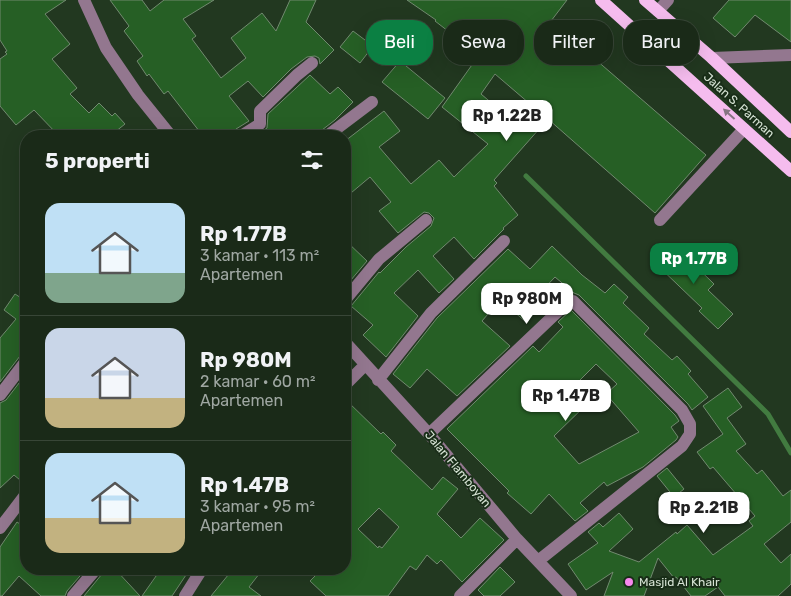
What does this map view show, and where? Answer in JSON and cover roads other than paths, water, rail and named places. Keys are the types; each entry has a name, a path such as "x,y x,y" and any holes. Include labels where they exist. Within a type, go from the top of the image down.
{"main road":[{"name":"Jalan S. Parman","path":"601,0 791,170"},
{"name":"Jalan S. Parman","path":"645,0 712,58 791,132"}],"street":[{"path":"84,0 106,48 138,95 166,130"},
{"path":"658,11 668,0"},
{"path":"712,58 791,55"},
{"path":"250,130 260,124 260,111 312,63"},
{"path":"335,130 372,102"},
{"path":"660,220 744,128"},
{"path":"351,293 379,259 426,220"},
{"path":"378,380 431,313 504,241"},
{"path":"429,434 569,301 573,301 682,410 690,424 690,434 682,446 538,561"},
{"name":"Jalan Flamboyan","path":"351,349 429,434 517,539 571,596"},
{"path":"351,379 365,365"},
{"path":"0,395 20,369"},
{"path":"0,528 20,502"},
{"path":"460,596 517,539"},
{"path":"73,596 91,575"},
{"path":"185,596 198,575"}],"waterway":[{"path":"526,176 768,414 791,453"}],"place":[{"name":"Masjid Al Khair","path":"629,582"}]}
